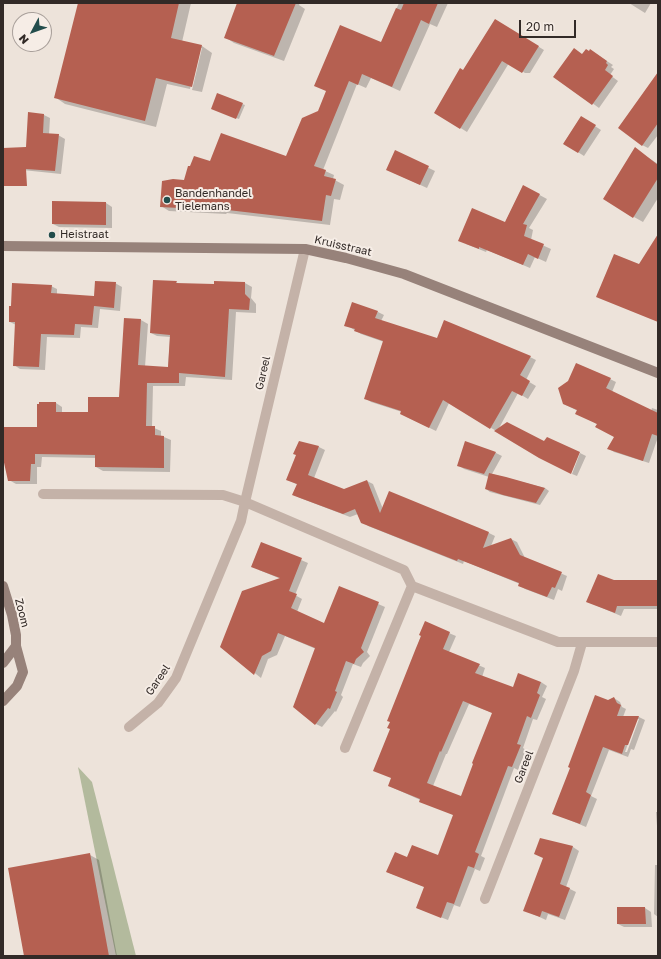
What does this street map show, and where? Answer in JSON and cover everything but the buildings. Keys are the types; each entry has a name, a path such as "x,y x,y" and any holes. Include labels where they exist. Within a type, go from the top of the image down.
{"street":[{"name":"Kruisstraat","path":"3,246 305,249 346,258 404,274 658,373"},
{"name":"Gareel","path":"129,727 158,703 176,678 241,522 305,249"},
{"path":"43,494 222,495 245,502 404,570 412,586 558,642 658,642"},
{"name":"Zoom","path":"3,586 12,615 16,635 16,646 23,672 16,686 3,701"},
{"path":"345,748 412,586"},
{"name":"Gareel","path":"485,899 574,671 582,643"},
{"path":"3,663 16,646"}],"green space":[{"path":"78,767 92,782 136,956 116,956"}],"place":[{"name":"Bandenhandel Tielemans","path":"167,200"},
{"name":"Heistraat","path":"52,235"}]}
